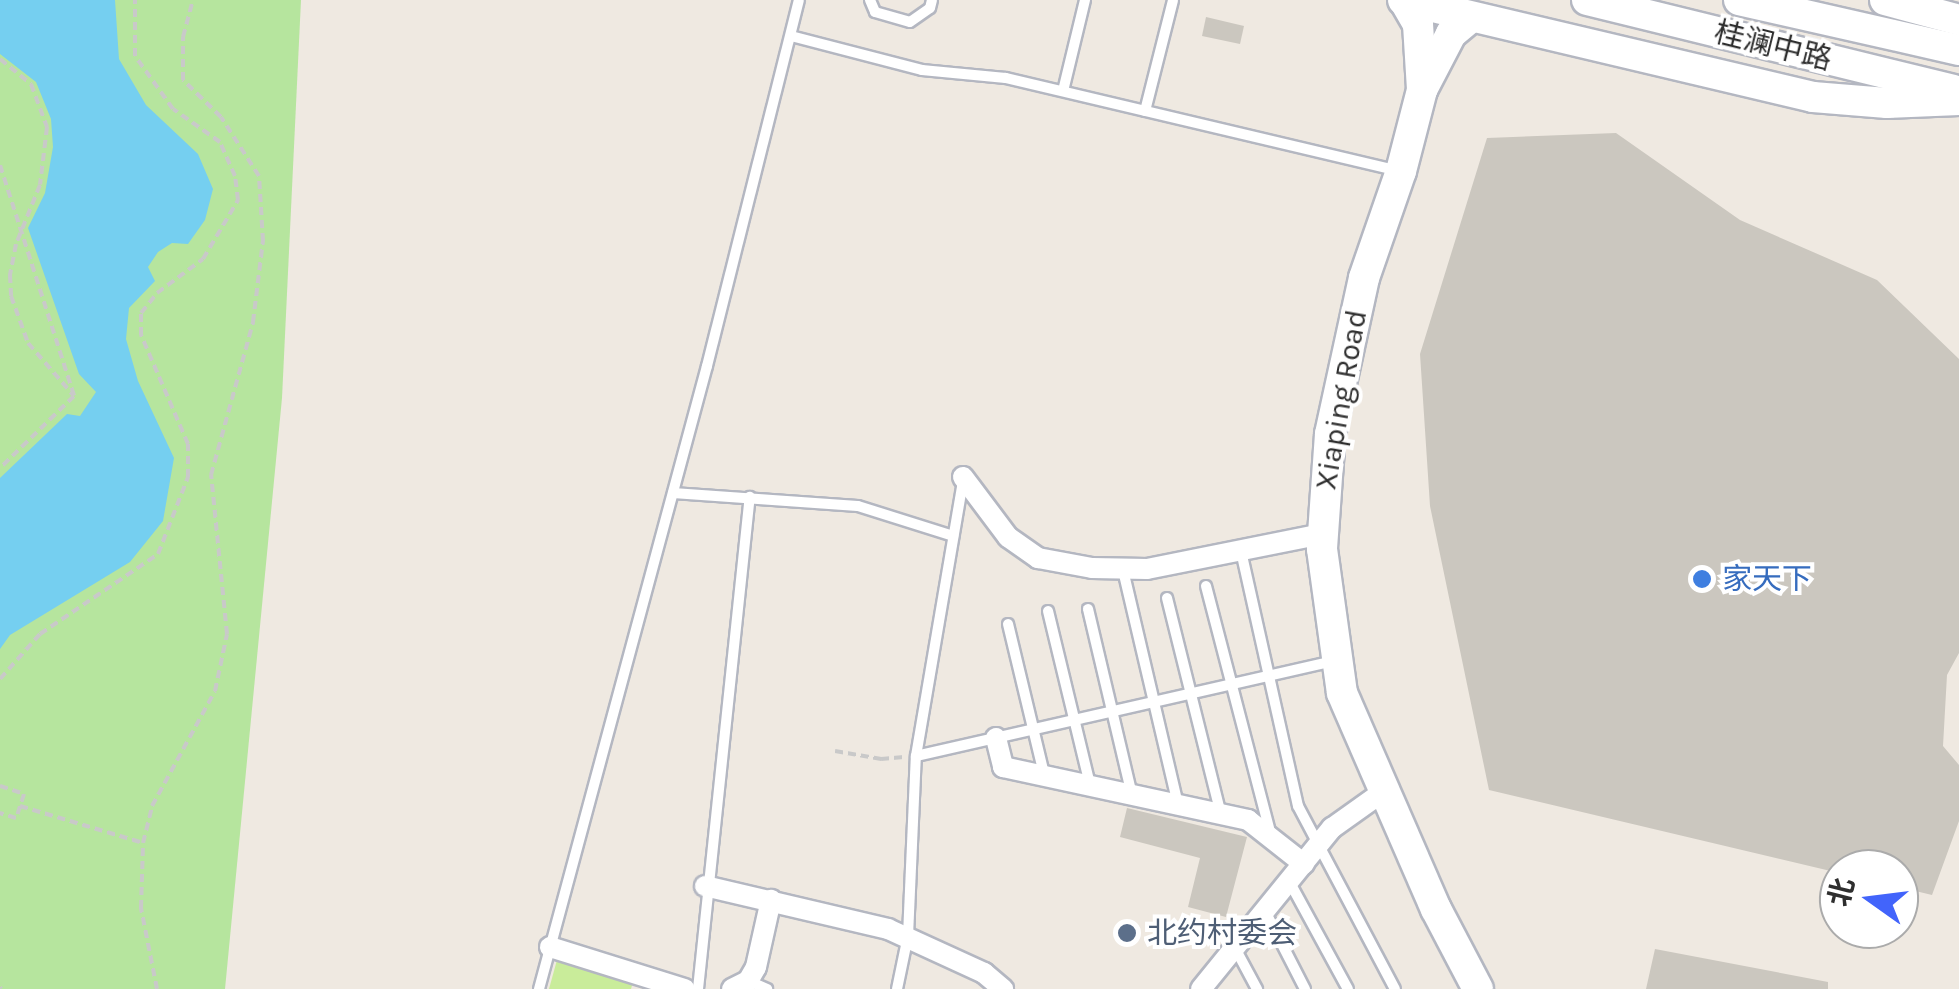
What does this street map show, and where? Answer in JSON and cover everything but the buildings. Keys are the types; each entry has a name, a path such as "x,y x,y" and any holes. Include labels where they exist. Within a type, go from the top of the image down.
{"main road":[{"path":"1403,0 1814,97 1887,103 1959,100"},
{"name":"Xiaping Road","path":"1403,0 1418,24 1422,90"},
{"name":"桂澜中路","path":"1587,0 1959,92"},
{"path":"1740,0 1959,50"},
{"path":"1885,0 1959,20"},
{"name":"Xiaping Road","path":"1470,18 1451,34 1422,90 1401,171 1364,278 1330,434 1322,534 1335,661 1347,706 1472,987"}],"street":[{"path":"964,477 1008,538 1038,558 1147,569 1322,534"},
{"path":"996,738 1003,767 1248,820 1304,864"},
{"path":"1206,987 1332,828 1384,791"},
{"path":"705,886 856,918 908,936 984,972 1003,989"},
{"path":"749,986 771,900"},
{"path":"550,947 685,989"}],"lane":[{"path":"539,989 799,0"},
{"path":"870,0 875,12 910,22 930,8 932,0"},
{"path":"1063,91 1085,0"},
{"path":"1145,110 1173,0"},
{"path":"791,36 922,70 1006,78 1401,171"},
{"path":"897,989 908,936 916,756 964,477"},
{"path":"672,493 858,506 953,536"},
{"path":"698,989 705,886 750,497"},
{"path":"1240,550 1298,806 1395,989"},
{"path":"1123,569 1178,805"},
{"path":"1206,586 1271,838"},
{"path":"1167,598 1221,814"},
{"path":"1088,609 1132,795"},
{"path":"1048,611 1090,786"},
{"path":"1008,624 1045,776"},
{"path":"916,756 1335,661"},
{"path":"1290,881 1348,989"},
{"path":"1264,912 1305,989"},
{"path":"1235,948 1257,989"}],"path":[{"path":"0,679 40,634 158,554 188,477 188,444 140,335 142,313 157,293 203,260 238,200 235,176 220,142 173,109 135,56 135,0"},
{"path":"156,989 141,908 143,843 152,806 215,691 227,634 212,475 253,322 263,240 259,176 221,117 183,80 183,37 193,0"},
{"path":"0,59 31,84 47,127 40,185 21,229 10,275 11,296 28,342 74,396"},
{"path":"0,165 74,396"},
{"path":"0,468 74,396"},
{"path":"835,751 881,759 916,756"},
{"path":"0,786 24,794 16,818 0,812"},
{"path":"20,806 143,843"}],"green space":[{"path":"0,0 301,0 282,398 225,989 0,989"},
{"path":"557,960 633,982 631,989 549,989"}],"water":[{"path":"0,0 115,0 119,59 146,105 198,154 213,189 205,220 188,244 172,243 158,252 148,267 155,281 129,308 126,339 138,381 174,458 163,521 130,562 10,635 0,649 0,478 67,414 80,416 96,392 79,374 28,228 45,193 53,147 51,119 36,82 0,54"}],"place":[{"name":"家天下","path":"1702,579"},
{"name":"北约村委会","path":"1127,933"}]}
